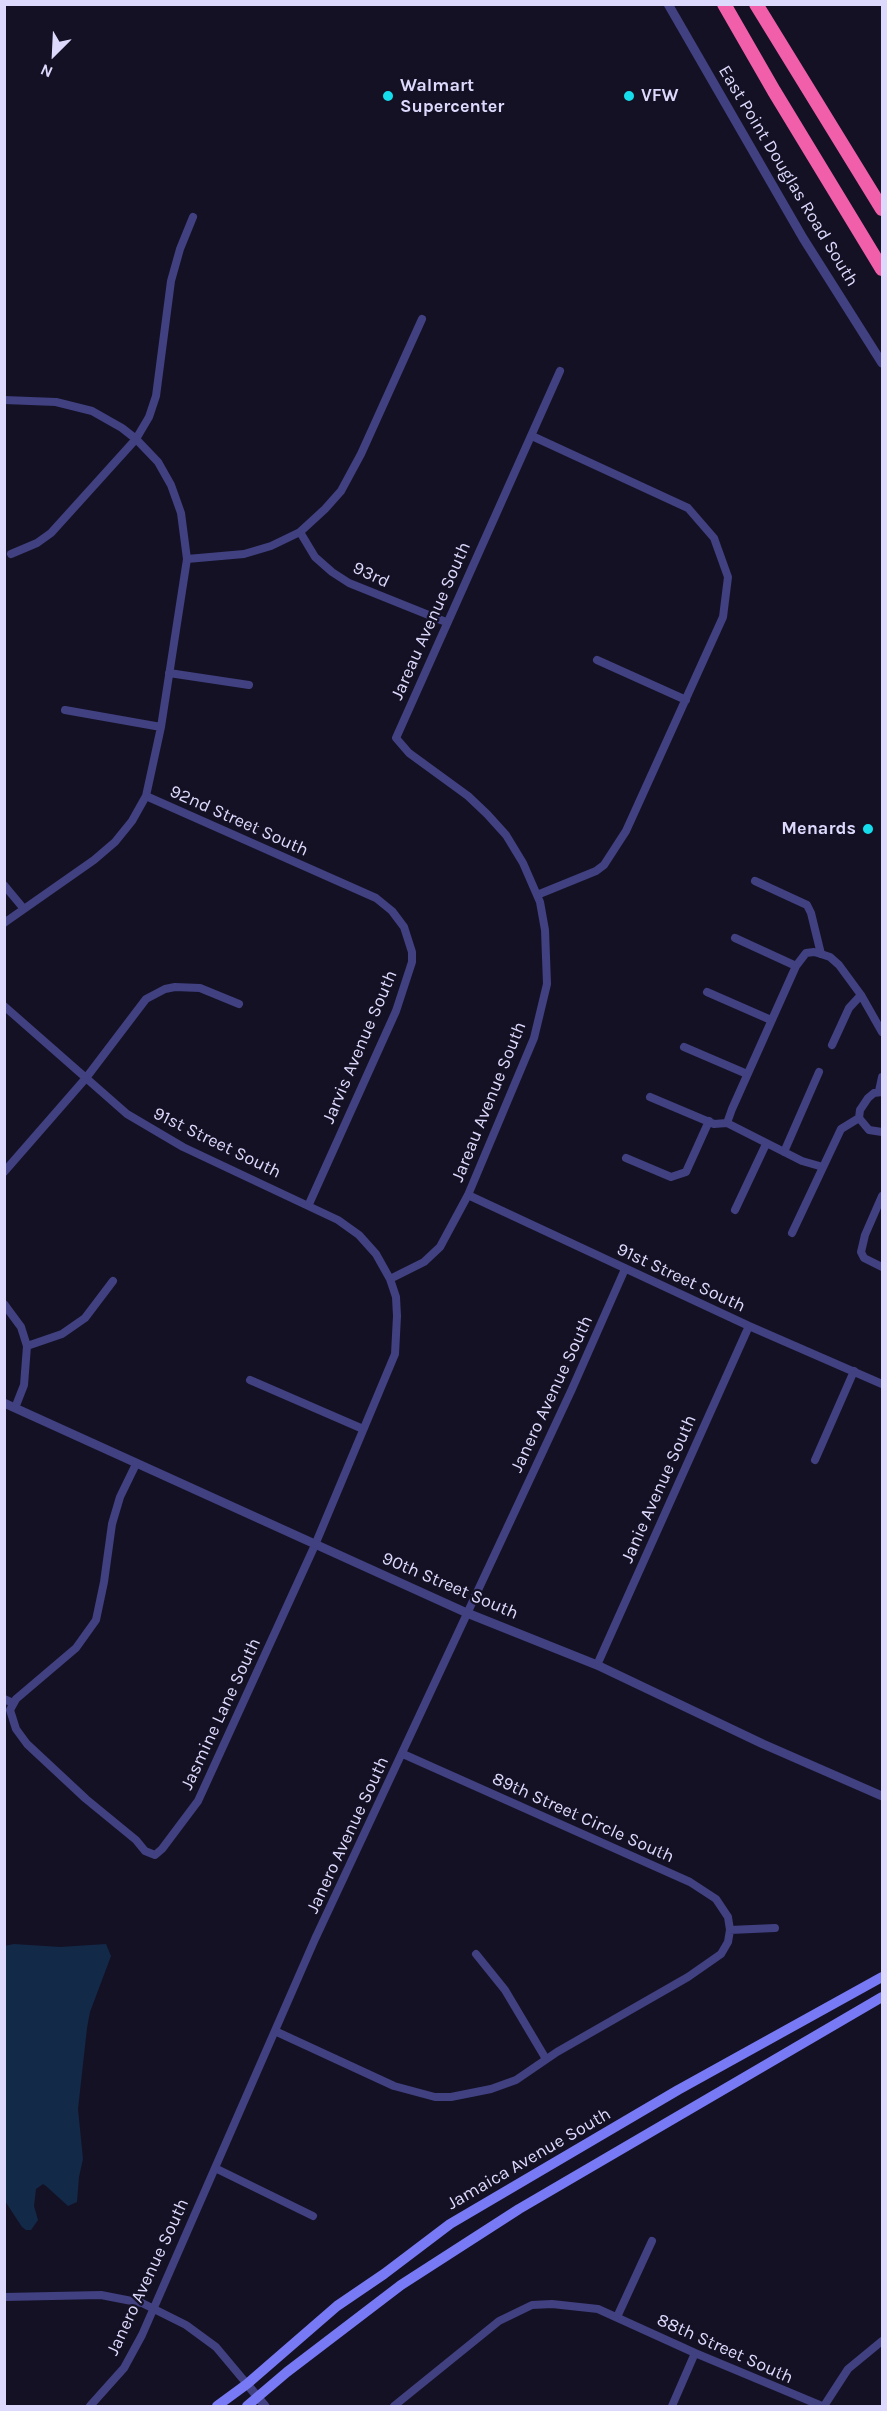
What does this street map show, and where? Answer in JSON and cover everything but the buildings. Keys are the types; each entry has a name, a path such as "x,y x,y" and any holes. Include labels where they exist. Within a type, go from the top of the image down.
{"highway":[{"path":"724,4 882,269"},
{"path":"756,4 882,209"}],"main road":[{"name":"Jamaica Avenue South","path":"217,2406 247,2384 337,2306 450,2224 678,2090 882,1977"},
{"name":"Jamaica Avenue South","path":"247,2406 287,2372 401,2285 509,2215 882,1997"}],"street":[{"name":"East Point Douglas Road South","path":"668,4 797,228 882,363"},
{"path":"11,554 37,543 51,533 136,439 149,417 156,396 171,281 180,249 193,217"},
{"path":"187,559 244,554 271,546 300,532 341,491 361,454 422,319"},
{"name":"Jareau Avenue South","path":"390,1279 424,1262 440,1247 468,1195 534,1038 547,984 545,930 537,895 523,863 506,835 468,796 408,753 396,738 560,371"},
{"path":"4,400 56,402 92,411 136,439 158,462 171,485 181,513 187,559 161,727 146,796 132,821 115,842 94,860 4,923"},
{"path":"532,436 687,508 714,538 728,577 723,617 626,831 603,865 596,871 579,880 537,895"},
{"name":"93rd","path":"300,532 315,556 340,577 384,598 446,622"},
{"path":"597,660 686,700"},
{"path":"169,673 249,685"},
{"path":"65,710 161,727"},
{"name":"92nd Street South","path":"146,796 321,873"},
{"name":"Jarvis Avenue South","path":"309,1204 396,1011 412,962 412,952 404,927 392,911 376,898 321,873"},
{"path":"755,881 807,905 821,954"},
{"path":"4,885 24,909"},
{"path":"735,938 796,966"},
{"path":"728,1123 771,1020 796,966 806,953 814,951 830,957 839,965 861,995 882,1032"},
{"path":"4,1172 86,1078 133,1013 146,999 175,987 200,988 239,1004"},
{"path":"707,992 771,1020"},
{"path":"832,1045 849,1008 861,995"},
{"name":"91st Street South","path":"4,1006 127,1114 183,1147 309,1204 338,1220 359,1235 376,1254 390,1279"},
{"path":"684,1047 747,1074"},
{"path":"784,1152 819,1072"},
{"path":"882,1077 881,1091 868,1098 860,1110 859,1118 869,1130 882,1132"},
{"path":"650,1097 714,1124 728,1123 802,1161 823,1167"},
{"path":"792,1233 841,1129 859,1118"},
{"path":"626,1158 671,1177 686,1172 709,1121"},
{"path":"735,1210 766,1144"},
{"name":"91st Street South","path":"468,1195 749,1326 882,1384"},
{"path":"882,1196 865,1235 861,1252 864,1258 882,1267"},
{"name":"Janero Avenue South","path":"90,2406 124,2368 153,2308 277,2032 315,1940 572,1389 625,1269"},
{"path":"315,1545 395,1354 396,1297 390,1279"},
{"path":"27,1346 62,1334 85,1318 112,1281"},
{"path":"4,1304 21,1327 27,1346 24,1385 15,1408"},
{"name":"Janie Avenue South","path":"597,1665 749,1326"},
{"path":"815,1460 854,1371"},
{"path":"250,1380 363,1429"},
{"name":"90th Street South","path":"4,1403 467,1613 597,1665 763,1744 882,1796"},
{"path":"4,1699 13,1703 33,1683 76,1648 96,1620 112,1524 120,1497 136,1464"},
{"name":"Jasmine Lane South","path":"13,1703 10,1710 12,1722 27,1744 145,1851 155,1855 162,1850 198,1801 315,1545"},
{"name":"89th Street Circle South","path":"403,1754 690,1882 716,1899 728,1917 730,1930"},
{"path":"277,2032 394,2086 435,2097 451,2097 491,2089 516,2080 546,2059 688,1977 721,1954 728,1942 730,1930 775,1928"},
{"path":"476,1954 505,1990 546,2059"},
{"path":"215,2168 313,2216"},
{"path":"617,2317 652,2241"},
{"path":"4,2297 101,2295 142,2303 186,2325 216,2347 265,2406"},
{"name":"88th Street South","path":"394,2406 499,2321 532,2305 570,2305 598,2309 695,2354 823,2406"},
{"path":"823,2406 848,2369 882,2341"},
{"path":"672,2406 695,2354"}],"water":[{"path":"14,1944 60,1947 106,1944 111,1956 90,2012 87,2028 78,2109 83,2159 77,2202 68,2206 43,2184 36,2189 34,2206 38,2220 31,2230 22,2227 5,2201 4,1946"}],"place":[{"name":"Walmart Supercenter","path":"388,96"},
{"name":"VFW","path":"629,96"},
{"name":"Menards","path":"868,829"}]}
